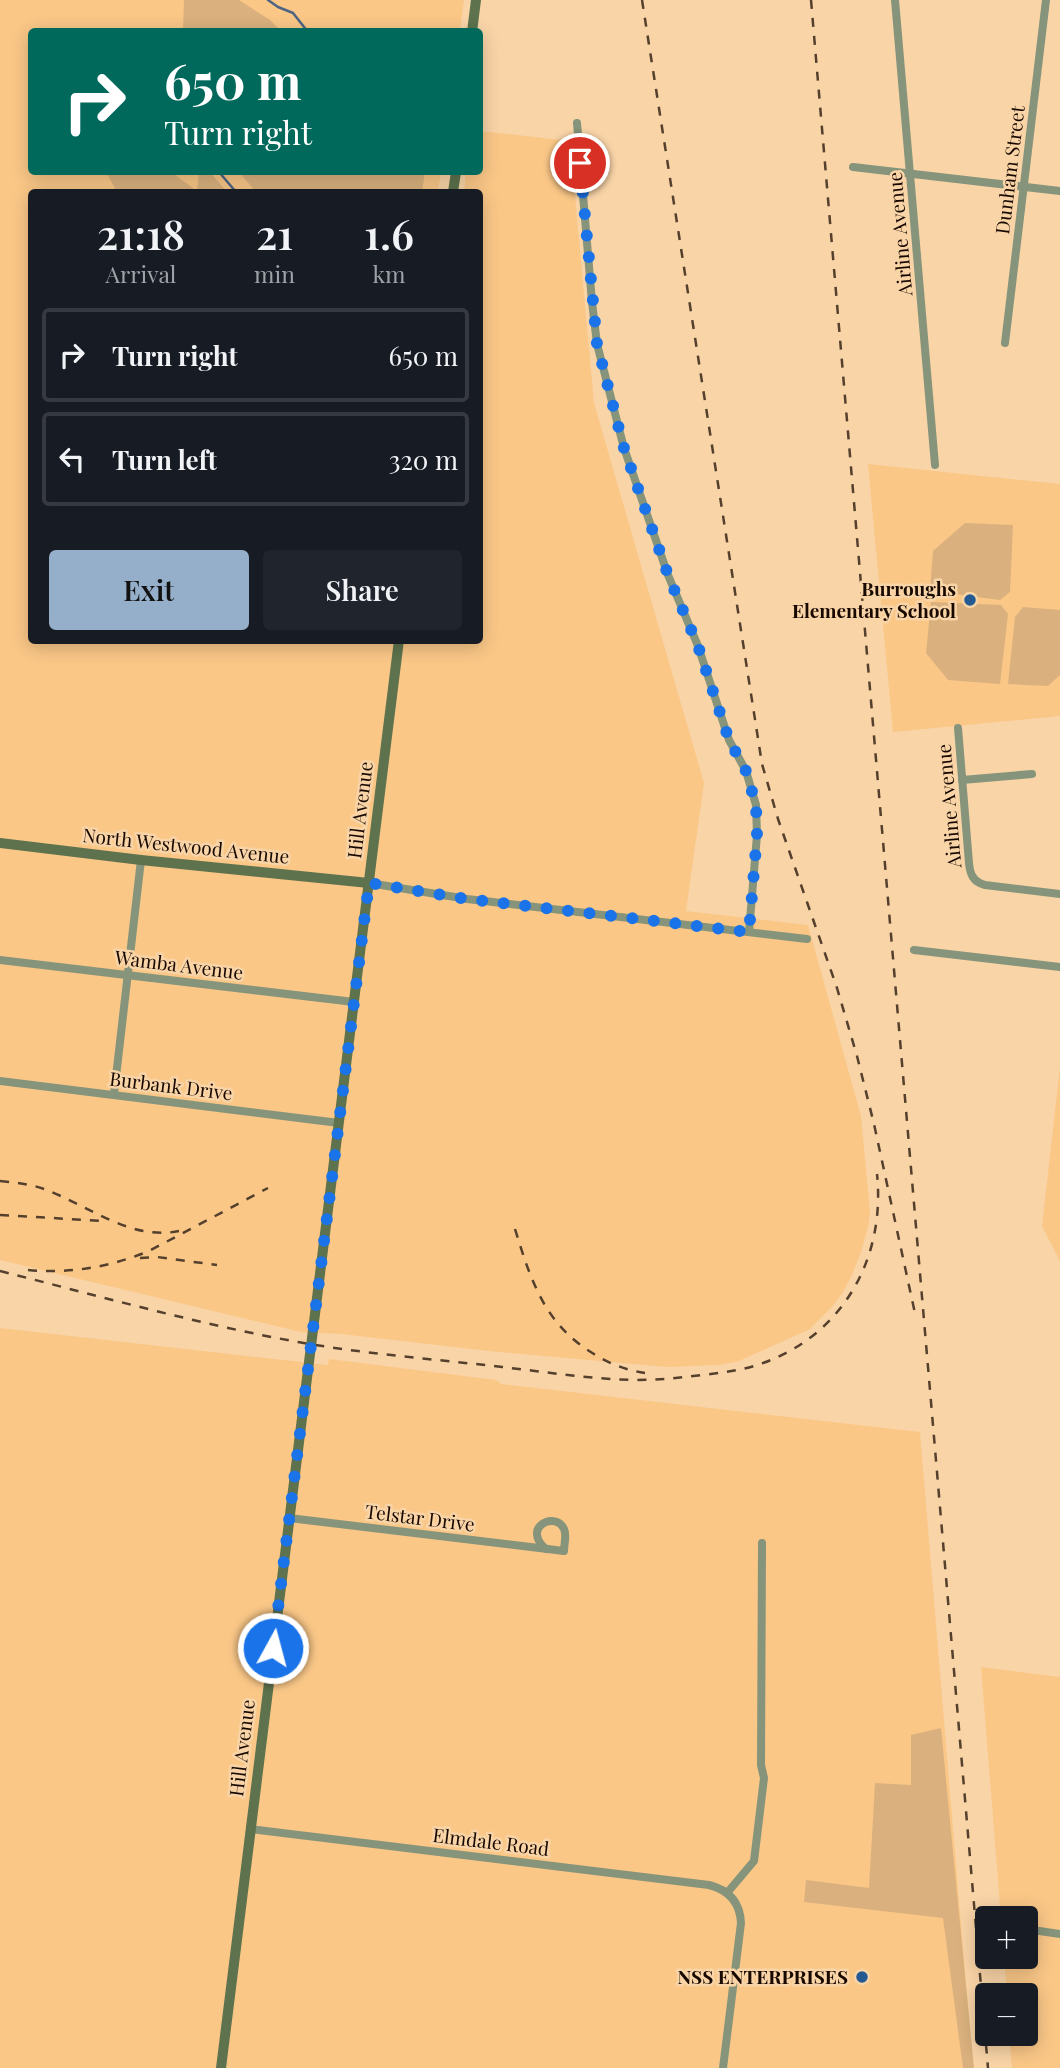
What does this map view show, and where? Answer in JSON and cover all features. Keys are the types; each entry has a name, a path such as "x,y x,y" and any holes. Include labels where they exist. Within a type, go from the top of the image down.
{"main road":[{"path":"472,28 476,0"},
{"name":"Hill Avenue","path":"221,2068 398,644"},
{"name":"North Westwood Avenue","path":"0,843 369,883"}],"street":[{"name":"Airline Avenue","path":"895,0 935,465"},
{"name":"Dunham Street","path":"1006,344 1046,0"},
{"path":"577,123 597,344 624,448 668,575 698,646 729,740 746,771 756,805 757,835 749,932"},
{"path":"853,167 1060,191"},
{"name":"Airline Avenue","path":"958,727 970,868 975,880 985,885 1060,894"},
{"path":"962,780 1032,774"},
{"path":"114,1094 141,860"},
{"path":"369,883 467,899 807,939"},
{"path":"914,950 1060,967"},
{"name":"Wamba Avenue","path":"0,960 354,1002"},
{"name":"Burbank Drive","path":"0,1081 339,1122"},
{"name":"Telstar Drive","path":"289,1518 546,1549"},
{"path":"723,2068 741,1923 737,1904 727,1893 754,1861 764,1778 761,1765 762,1543"},
{"name":"Elmdale Road","path":"250,1829 709,1885 727,1893"},
{"path":"1038,1931 1060,1934"}],"shaded area":[{"path":"0,0 464,0 460,28 28,28 28,175 441,175 438,189 28,189 28,644 483,644 483,189 464,189 466,175 483,175 483,131 570,141 594,403 704,783 686,911 808,925 861,1116 870,1212 861,1252 843,1292 810,1329 739,1361 720,1365 667,1367 301,1332 0,1260"},
{"path":"184,0 239,0 278,28 183,28"},
{"path":"108,175 175,175 194,189 115,189"},
{"path":"199,175 213,175 224,189 197,189"},
{"path":"242,175 425,175 422,189 253,189"},
{"name":"Burroughs Elementary School","path":"868,464 1060,484 1060,716 893,732"},
{"path":"965,523 1013,525 1010,592 1000,600 930,591 933,551"},
{"path":"931,602 1001,605 1008,614 1000,684 948,680 926,653"},
{"path":"1023,607 1060,610 1060,675 1048,686 1008,684 1015,617"},
{"path":"1060,1068 1060,1261 1042,1226"},
{"path":"0,1328 328,1365 329,1359 496,1380 501,1384 920,1432 973,2068 0,2068"},
{"path":"981,1667 1060,1677 1060,2068 1012,2068 1010,2046 1038,2046 1038,1983 1006,1983 1005,1969 1038,1969 1038,1906 1000,1906"},
{"path":"941,1728 974,2068 963,2068 943,1918 804,1902 806,1880 869,1888 875,1783 911,1785 911,1735"}],"waterway":[{"path":"268,0 293,13 305,28"},
{"path":"222,175 233,189"}],"railway":[{"path":"642,0 762,764 857,1056 916,1318"},
{"path":"811,0 988,2068"},
{"path":"0,1271 186,1318 323,1346 601,1378 643,1380 722,1373 754,1366 784,1354 811,1337 833,1317 851,1293 865,1266 874,1237 878,1206 877,1174"},
{"path":"0,1181 43,1189 128,1227 162,1233 179,1231"},
{"path":"28,1270 74,1270 134,1257 268,1188"},
{"path":"0,1215 104,1221"},
{"path":"515,1229 534,1284 563,1330 600,1358 645,1373"},
{"path":"140,1258 157,1257 217,1265"}],"place":[{"name":"Burroughs Elementary School","path":"970,600"},
{"name":"NSS ENTERPRISES","path":"862,1977"}],"route":[{"path":"273,1648 369,883 467,899 749,932 757,835 756,805 746,771 729,740 698,646 668,575 624,448 597,344 580,163"}]}
